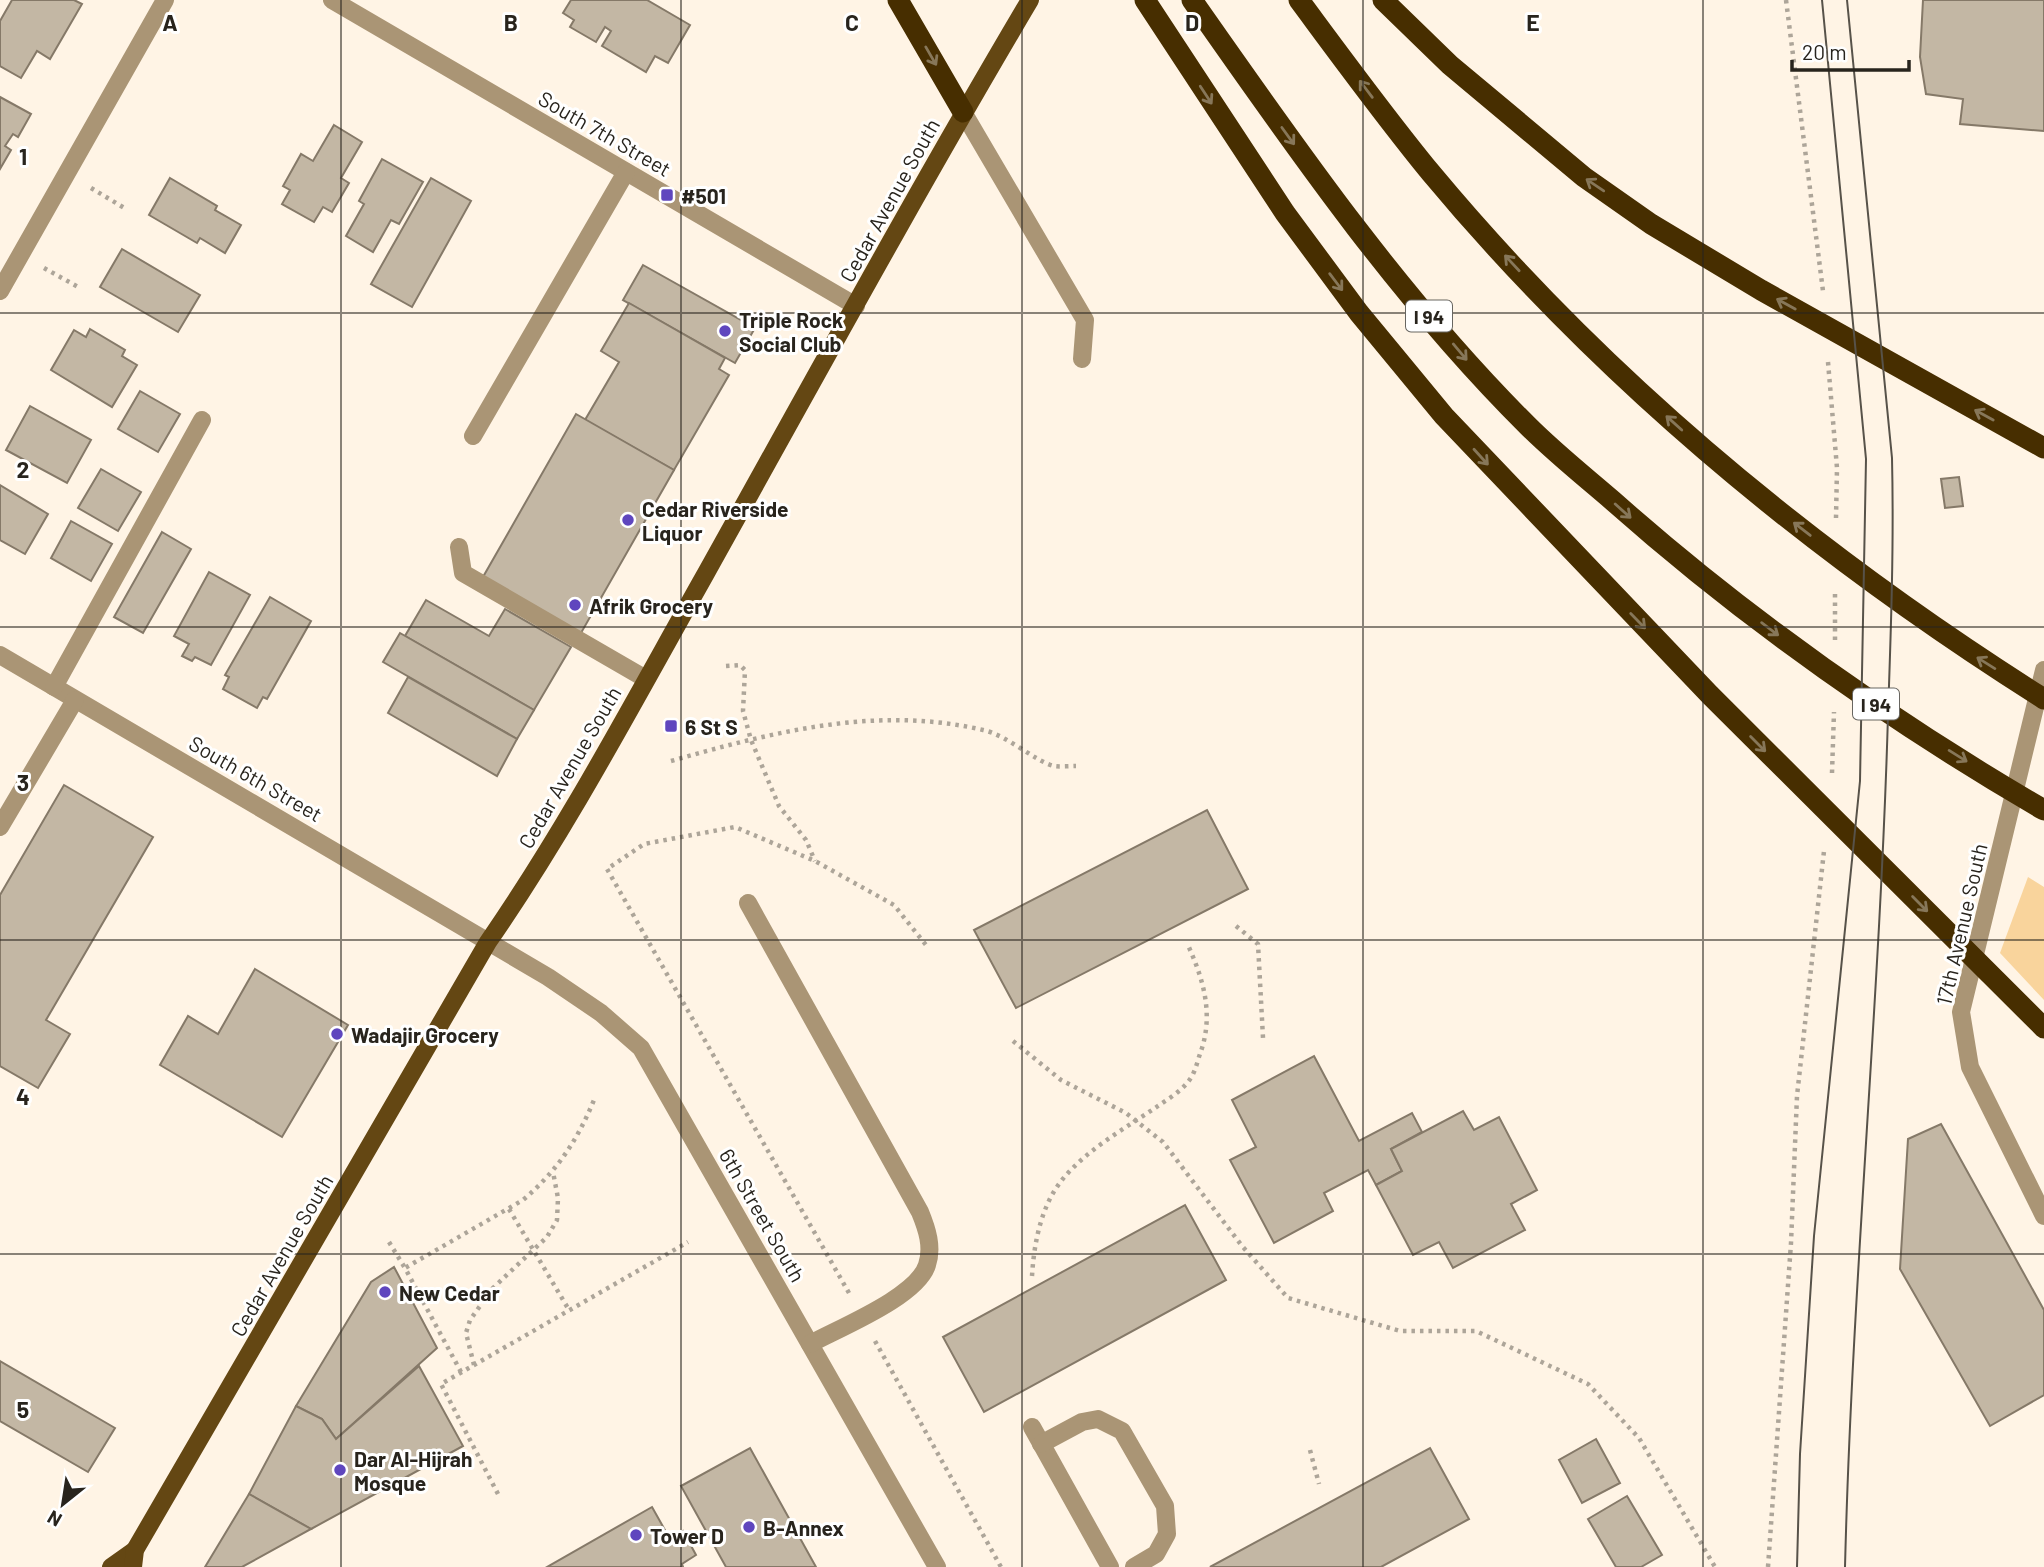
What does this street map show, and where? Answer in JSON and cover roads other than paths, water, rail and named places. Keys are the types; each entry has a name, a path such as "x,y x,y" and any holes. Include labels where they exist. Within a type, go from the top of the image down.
{"highway":[{"path":"898,0 964,112"},
{"path":"1145,0 1285,213 1397,360 1499,476 1710,695 2044,1028"},
{"name":"I 94","path":"1192,0 1312,168 1471,365 1566,462 1715,588 1805,655 1906,724 2044,810"},
{"path":"1299,0 1430,173 1608,360 1725,469 1909,611 2044,699"},
{"path":"1383,0 1450,65 1584,177 1651,223 1761,290 2044,448"}],"main road":[{"name":"Cedar Avenue South","path":"111,1567 134,1558 488,942 522,892 646,679 964,112 1030,0"}],"street":[{"path":"3,285 165,0"},
{"name":"South 7th Street","path":"332,0 856,306"},
{"path":"964,112 1085,320 1082,359"},
{"path":"473,436 626,172"},
{"path":"54,687 202,420"},
{"path":"459,547 463,573 646,679"},
{"name":"South 6th Street","path":"0,655 488,942"},
{"name":"17th Avenue South","path":"2044,670 1961,1012 1970,1067 2044,1216"},
{"path":"0,827 75,700"},
{"path":"748,903 920,1212 930,1237 927,1266 912,1288 810,1344"},
{"name":"6th Street South","path":"488,942 601,1013 641,1048 937,1567"},
{"path":"1041,1444 1082,1422 1098,1419 1122,1431 1165,1506 1167,1534 1156,1554 1133,1567"},
{"path":"1032,1427 1110,1567"}],"tram line":[{"path":"1797,1567 1800,1454 1814,1236 1860,781 1866,459 1822,0"},
{"path":"1845,1567 1854,1354 1884,822 1893,522 1892,458 1847,0"}],"place":[{"name":"#501","path":"667,195"},
{"name":"Triple Rock Social Club","path":"725,331"},
{"name":"Cedar Riverside Liquor","path":"628,520"},
{"name":"Afrik Grocery","path":"575,605"},
{"name":"6 St S","path":"671,726"},
{"name":"Wadajir Grocery","path":"337,1034"},
{"name":"New Cedar","path":"385,1292"},
{"name":"Dar Al-Hijrah Mosque","path":"340,1470"},
{"name":"B-Annex","path":"749,1527"},
{"name":"Tower D","path":"636,1535"}]}
